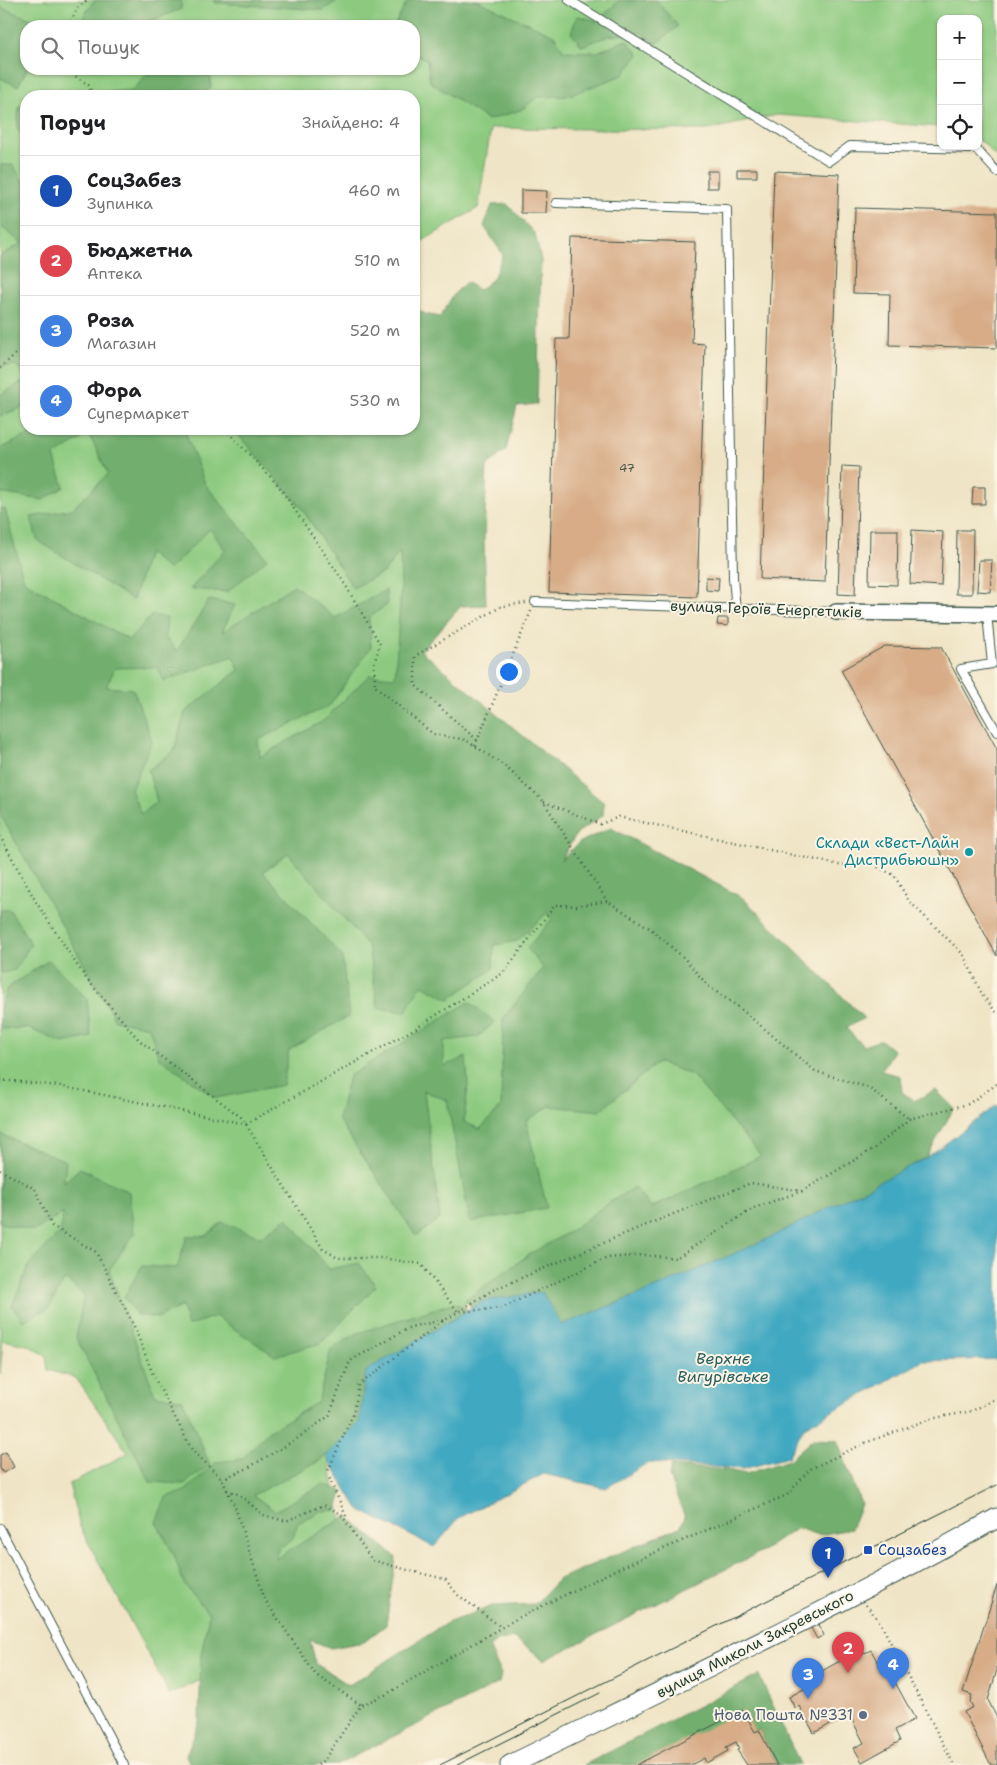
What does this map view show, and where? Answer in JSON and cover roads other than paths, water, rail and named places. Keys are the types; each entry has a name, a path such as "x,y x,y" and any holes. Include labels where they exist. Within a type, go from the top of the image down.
{"street":[{"name":"вулиця Героїв Енергетиків","path":"836,612 992,614"},
{"name":"вулиця Миколи Закревського","path":"510,1765 838,1604 916,1564 997,1518"}],"lane":[{"path":"569,0 829,161 850,146 976,149 997,172"},
{"path":"556,203 727,209 733,578 736,609"},
{"name":"вулиця Героїв Енергетиків","path":"535,602 836,612"},
{"path":"992,614 992,664 961,669 997,732"},
{"path":"0,1528 124,1765"}],"water":[{"name":"Верхнє Вигурівське","path":"997,1105 997,1359 923,1361 804,1427 788,1457 743,1469 649,1462 606,1488 544,1474 459,1518 434,1547 359,1510 326,1456 359,1422 366,1371 483,1301 542,1292 561,1325 660,1286 765,1240 926,1158"}],"tram line":[{"path":"440,1765 997,1485"},
{"path":"457,1765 600,1693"}],"place":[{"name":"Склади «Вест-Лайн Дистрибьюшн»","path":"969,852"},
{"name":"Соцзабез","path":"868,1550"},
{"name":"СоцЗабез","path":"828,1578"},
{"name":"Бюджетна","path":"848,1673"},
{"name":"Фора","path":"893,1689"},
{"name":"Роза","path":"808,1699"},
{"name":"Нова Пошта №331","path":"863,1715"}]}
